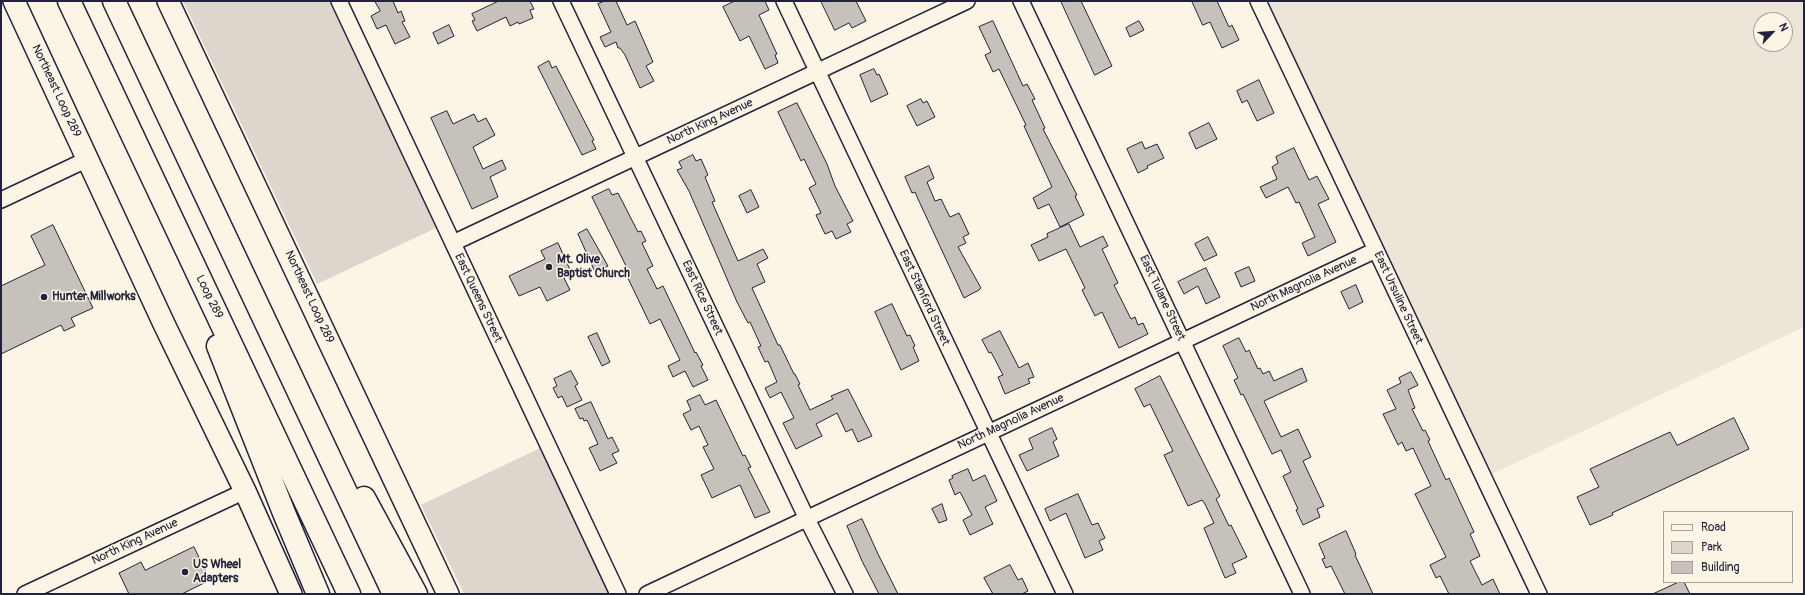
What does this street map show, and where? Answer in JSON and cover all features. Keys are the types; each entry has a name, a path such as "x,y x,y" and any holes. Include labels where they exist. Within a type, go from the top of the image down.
{"highway":[{"name":"Loop 289","path":"69,1 350,594"},
{"path":"114,1 394,594"},
{"path":"200,183 285,339 352,475 416,594"},
{"path":"170,215 231,380 318,594"}],"main road":[{"name":"Northeast Loop 289","path":"14,1 164,324 245,491 291,594"},
{"name":"Northeast Loop 289","path":"168,1 448,594"}],"street":[{"name":"East Queens Street","path":"339,1 618,594"},
{"name":"East Rice Street","path":"561,1 844,594"},
{"name":"East Stanford Street","path":"784,1 1064,594"},
{"name":"North King Avenue","path":"453,243 967,1"},
{"name":"East Tulane Street","path":"1021,1 1302,594"},
{"name":"East Ursuline Street","path":"1258,1 1539,594"},
{"path":"1,200 88,159"},
{"name":"North Magnolia Avenue","path":"647,594 1376,250"},
{"name":"North King Avenue","path":"25,594 245,491"}],"shaded area":[{"path":"1266,1 1804,1 1804,327 1490,475"}],"green space":[{"path":"183,1 329,1 436,228 317,284"},
{"path":"540,448 609,594 464,594 421,505"}],"building":[{"path":"375,1 393,1 398,13 401,11 405,21 402,22 410,37 395,44 386,25 377,29 371,16 380,11"},
{"path":"499,1 530,1 534,9 530,10 533,18 510,26 506,17 477,31 472,21 475,20 472,14"},
{"path":"605,1 616,1 627,25 635,21 653,62 646,66 654,81 640,88 625,55 620,48 618,48 616,42 605,47 600,37 611,32 598,4"},
{"path":"735,1 765,1 769,10 759,15 777,54 775,55 778,63 765,69 749,36 740,41 723,7"},
{"path":"821,1 856,1 866,21 852,28 849,23 835,30"},
{"path":"1061,1 1081,1 1112,66 1095,75"},
{"path":"1192,1 1217,1 1229,27 1232,25 1239,40 1222,48 1210,22 1203,25"},
{"path":"993,21 1023,86 1027,84 1035,99 1032,100 1045,128 1043,129 1077,195 1075,196 1084,215 1060,227 1049,204 1038,209 1033,198 1052,187 1024,126 1026,125 999,69 993,72 985,55 991,52 979,27"},
{"path":"1139,21 1144,30 1130,37 1126,28"},
{"path":"449,25 454,36 438,44 433,33"},
{"path":"549,61 552,68 556,66 594,140 592,141 596,149 582,155 538,67"},
{"path":"874,69 877,75 879,74 888,94 871,102 860,75"},
{"path":"1259,80 1274,113 1257,121 1247,100 1242,103 1237,91"},
{"path":"921,99 923,103 927,101 935,117 917,126 907,106"},
{"path":"797,103 827,164 835,186 853,221 847,224 851,232 836,239 832,231 825,234 816,215 821,213 809,188 816,184 804,159 801,161 778,112"},
{"path":"447,111 453,124 474,114 478,122 486,118 495,135 473,147 483,169 502,160 506,169 490,177 498,197 472,209 431,118"},
{"path":"1209,123 1217,139 1196,149 1189,133"},
{"path":"1142,142 1145,149 1157,144 1164,158 1147,166 1148,168 1138,173 1127,149"},
{"path":"1294,148 1309,180 1317,176 1329,199 1318,204 1336,242 1308,256 1302,243 1315,237 1299,202 1296,203 1288,187 1266,198 1260,187 1277,179 1272,167 1278,163 1276,157"},
{"path":"693,155 696,161 701,159 708,175 705,177 715,201 712,202 738,261 763,249 768,258 757,264 765,282 752,288 778,345 780,345 800,384 798,385 810,410 833,399 831,396 848,389 872,436 858,442 852,429 846,432 837,413 816,424 822,436 796,449 783,423 794,418 781,392 770,398 765,388 777,382 768,361 765,362 758,347 761,346 750,322 748,323 737,302 689,191 677,170 682,168 679,162"},
{"path":"929,166 934,178 927,182 935,201 941,199 950,217 959,213 969,234 963,237 966,243 958,247 981,288 964,298 915,192 912,193 905,177"},
{"path":"609,189 612,195 618,193 638,232 641,231 646,241 642,243 653,266 647,269 657,289 663,286 695,353 696,352 703,365 701,366 708,380 693,387 685,371 673,377 668,366 680,360 660,319 650,324 623,268 626,266 592,197"},
{"path":"751,190 759,207 747,213 739,196"},
{"path":"1069,224 1080,247 1103,236 1108,246 1102,249 1118,283 1114,285 1131,319 1135,317 1138,325 1143,323 1148,334 1119,348 1102,312 1095,316 1082,290 1085,288 1066,249 1039,261 1031,245 1048,237 1047,234"},
{"name":"Hunter Millworks","path":"53,225 93,308 71,318 75,326 64,331 61,325 1,354 1,286 45,265 31,236"},
{"path":"587,229 608,266 595,272 578,234"},
{"path":"1208,237 1217,255 1204,261 1195,244"},
{"name":"Mt. Olive Baptist Church","path":"558,243 572,274 564,278 570,290 547,301 540,287 519,296 509,276 545,259 541,251"},
{"path":"1249,267 1255,281 1241,287 1235,273"},
{"path":"1206,268 1220,297 1206,304 1198,286 1184,294 1178,282"},
{"path":"1356,285 1363,302 1349,309 1341,292"},
{"path":"892,304 907,336 910,335 919,361 901,370 875,312"},
{"path":"1000,331 1019,368 1028,363 1034,377 1028,379 1030,383 1005,394 998,377 1003,375 991,352 989,353 982,340"},
{"path":"597,333 610,362 602,366 588,337"},
{"path":"1239,338 1246,352 1249,350 1258,369 1260,368 1263,374 1269,371 1274,381 1302,368 1307,381 1264,401 1281,437 1298,429 1311,457 1303,461 1324,506 1317,509 1320,517 1303,525 1296,510 1298,509 1283,476 1291,472 1281,450 1272,454 1243,394 1241,395 1234,380 1238,378 1223,346"},
{"path":"571,371 578,384 575,386 582,400 567,407 562,396 558,398 553,388 557,386 554,379"},
{"path":"1411,372 1418,385 1408,390 1415,408 1412,409 1423,431 1425,430 1430,440 1428,441 1446,480 1449,478 1474,532 1470,534 1480,556 1470,561 1482,585 1493,579 1500,594 1449,594 1440,576 1436,578 1430,565 1446,557 1415,494 1431,486 1413,448 1406,451 1402,442 1398,445 1383,414 1396,409 1387,390 1401,383 1399,378"},
{"path":"1160,376 1220,496 1216,499 1229,526 1231,525 1247,557 1232,564 1236,573 1225,578 1204,528 1214,523 1205,504 1202,500 1188,506 1164,455 1173,451 1150,404 1144,407 1135,389"},
{"path":"700,395 705,405 716,400 743,456 745,455 751,467 748,468 770,512 755,518 740,485 712,498 701,475 714,469 703,447 708,445 699,426 691,430 683,414 691,410 687,401"},
{"path":"591,402 608,439 612,437 619,451 612,454 617,463 600,471 589,448 598,444 587,420 584,421 583,418 580,419 575,409"},
{"path":"1734,418 1749,449 1612,513 1613,515 1590,525 1577,497 1599,487 1590,469 1670,432 1677,445"},
{"path":"1052,428 1057,439 1053,442 1059,456 1027,471 1019,455 1033,449 1029,439"},
{"path":"968,469 973,481 985,475 997,501 985,507 993,524 970,535 963,520 972,515 960,492 955,495 949,480 953,478 952,476"},
{"path":"1078,494 1092,525 1098,523 1105,538 1099,541 1103,550 1085,558 1066,513 1050,521 1045,509"},
{"path":"942,504 947,520 939,523 932,509"},
{"path":"862,519 898,594 879,594 862,561 847,526"},
{"path":"1346,531 1373,594 1345,594 1331,566 1326,568 1322,559 1325,558 1319,544"},
{"path":"194,547 210,580 182,594 129,594 119,573 141,562 145,570"},
{"path":"1010,565 1018,580 1022,578 1028,591 1022,594 993,594 984,578"},
{"path":"1677,583 1684,583 1690,594 1653,594"}],"place":[{"name":"Mt. Olive Baptist Church","path":"549,267"},
{"name":"Hunter Millworks","path":"44,297"},
{"name":"US Wheel Adapters","path":"185,572"}]}
